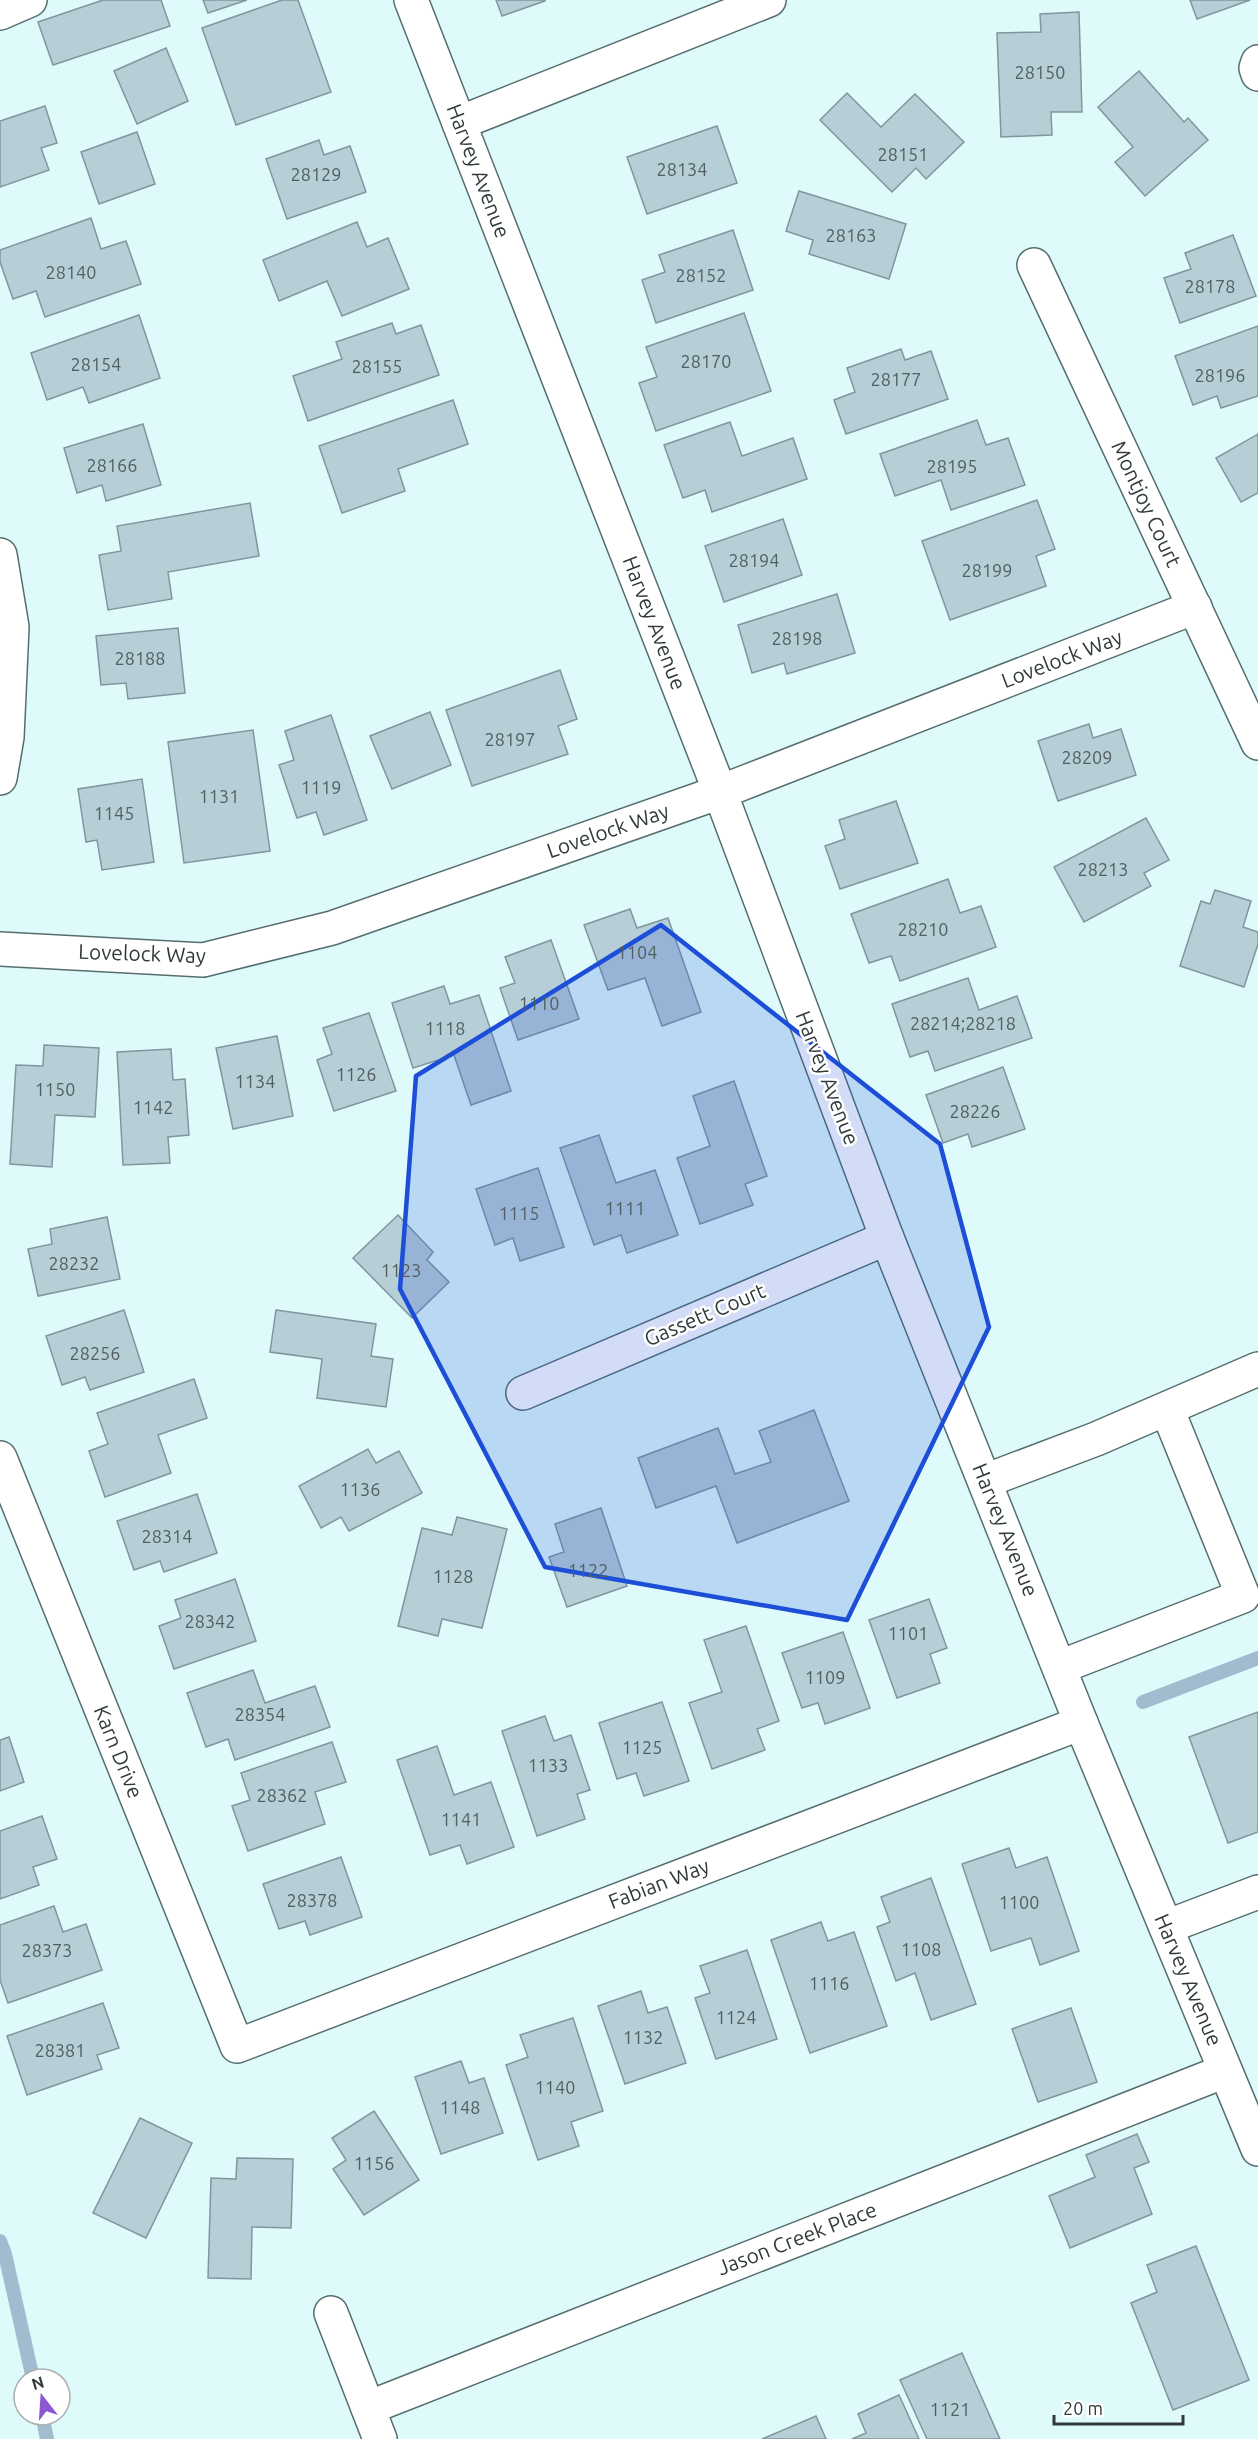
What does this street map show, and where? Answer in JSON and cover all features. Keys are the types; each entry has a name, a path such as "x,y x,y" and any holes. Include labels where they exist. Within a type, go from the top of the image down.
{"street":[{"path":"0,13 30,0"},
{"name":"Harvey Avenue","path":"411,0 720,792 887,1238 1081,1723 1258,2149"},
{"path":"459,123 769,0"},
{"path":"1258,62 1256,68 1258,74"},
{"name":"Montjoy Court","path":"1034,265 1258,743"},
{"path":"0,555 12,627 7,737 0,778"},
{"name":"Lovelock Way","path":"0,949 203,960 332,928 720,792 1195,607"},
{"name":"Gassett Court","path":"523,1393 887,1238"},
{"path":"985,1481 1096,1439 1258,1369"},
{"path":"1060,1667 1244,1596 1167,1409"},
{"name":"Karn Drive","path":"0,1458 237,2046"},
{"name":"Fabian Way","path":"237,2046 1081,1723"},
{"path":"1166,1927 1253,1899"},
{"name":"Jason Creek Place","path":"368,2408 1226,2071"},
{"path":"331,2313 380,2439"}],"highlighted area":[{"path":"661,925 940,1144 989,1327 847,1620 545,1567 400,1289 416,1076"}],"building":[{"path":"103,0 161,0 170,26 53,65 38,22"},
{"path":"203,0 247,0 208,13"},
{"path":"282,0 298,0 331,92 236,125 202,28"},
{"path":"496,0 545,0 545,1 502,16"},
{"path":"1190,0 1250,0 1197,19"},
{"path":"1079,12 1082,112 1051,112 1052,135 1001,137 997,33 1041,32 1040,14"},
{"path":"166,48 188,101 137,124 114,71"},
{"path":"1139,71 1184,122 1188,118 1208,140 1145,196 1115,162 1133,147 1098,107"},
{"path":"847,93 881,127 915,94 964,142 926,179 916,168 892,192 820,120"},
{"path":"45,106 57,143 41,148 49,170 0,187 0,121"},
{"path":"717,126 737,183 647,214 627,157"},
{"path":"137,132 155,184 99,204 81,152"},
{"path":"319,140 324,155 350,146 366,192 287,219 266,159"},
{"path":"799,191 906,224 889,279 809,254 813,240 786,231"},
{"path":"91,218 101,249 126,241 141,284 45,317 36,291 13,299 0,262 0,250"},
{"path":"357,222 367,247 388,238 409,289 342,316 327,281 279,301 263,260"},
{"path":"733,230 753,290 656,323 642,280 665,272 659,255"},
{"path":"1233,235 1256,296 1180,323 1164,278 1191,269 1185,253"},
{"path":"744,313 771,391 656,431 639,383 657,377 646,347"},
{"path":"139,315 160,378 89,403 83,387 47,400 31,353"},
{"path":"392,323 396,334 421,325 439,375 308,421 293,376 342,359 336,342"},
{"path":"1258,326 1258,396 1221,408 1217,396 1193,405 1175,356"},
{"path":"901,349 905,360 931,351 948,399 846,434 834,400 855,392 847,368"},
{"path":"453,400 468,444 398,469 405,491 342,513 319,446"},
{"path":"977,420 986,445 1008,438 1025,485 951,510 941,480 895,496 880,454"},
{"path":"730,422 742,456 793,438 807,479 712,512 705,490 683,498 664,445"},
{"path":"143,424 161,485 106,501 102,485 77,493 64,448"},
{"path":"1258,434 1258,493 1241,502 1216,458"},
{"path":"1037,500 1055,549 1036,556 1046,586 950,620 922,541"},
{"path":"250,503 259,556 168,572 172,599 108,610 99,555 121,551 117,526"},
{"path":"783,519 802,575 724,602 705,546"},
{"path":"837,594 855,653 787,674 784,663 752,673 738,625"},
{"path":"178,628 185,693 128,699 126,683 101,685 96,636"},
{"path":"560,670 577,719 558,726 568,754 472,786 446,710"},
{"path":"430,712 451,765 392,789 370,736"},
{"path":"331,715 367,820 324,835 316,812 297,818 279,765 294,760 285,731"},
{"path":"1089,724 1093,738 1121,729 1136,775 1058,801 1038,741"},
{"path":"253,730 270,851 184,863 168,742"},
{"path":"142,779 154,862 102,870 97,840 86,842 78,789"},
{"path":"896,801 918,863 840,889 825,846 845,839 839,820"},
{"path":"1146,818 1169,860 1144,873 1151,886 1084,922 1054,867"},
{"path":"948,879 960,913 981,906 996,947 900,981 891,956 869,963 851,914"},
{"path":"1215,890 1251,901 1243,927 1258,932 1258,944 1244,987 1180,966 1201,901 1210,904"},
{"path":"630,909 637,928 668,918 701,1012 662,1026 645,978 608,990 584,925"},
{"path":"551,940 579,1019 518,1040 500,988 515,983 505,957"},
{"path":"968,978 979,1010 1017,996 1032,1038 935,1071 928,1051 910,1057 892,1004"},
{"path":"444,986 450,1004 479,995 511,1091 471,1105 454,1055 413,1068 392,1003"},
{"path":"369,1013 396,1091 334,1111 317,1060 332,1054 323,1028"},
{"path":"277,1036 293,1116 233,1129 216,1048"},
{"path":"44,1045 99,1048 95,1117 55,1115 52,1167 10,1164 16,1065 43,1066"},
{"path":"171,1049 173,1080 185,1079 189,1135 168,1137 170,1163 123,1165 117,1052"},
{"path":"1003,1067 1025,1129 972,1147 968,1134 943,1143 926,1095"},
{"path":"734,1081 767,1176 745,1184 753,1205 700,1224 677,1158 710,1146 693,1096"},
{"path":"599,1135 616,1183 655,1170 678,1235 627,1253 621,1235 594,1245 560,1148"},
{"path":"538,1168 564,1247 520,1261 513,1238 495,1245 476,1189"},
{"path":"398,1215 433,1252 427,1260 449,1282 412,1318 353,1258"},
{"path":"107,1217 120,1279 38,1296 28,1249 52,1244 50,1229"},
{"path":"124,1310 144,1372 90,1390 85,1377 62,1385 46,1336"},
{"path":"276,1310 376,1324 371,1356 393,1359 386,1407 317,1398 322,1359 270,1352"},
{"path":"194,1379 207,1418 158,1435 171,1473 105,1497 89,1451 108,1444 97,1413"},
{"path":"814,1410 849,1501 737,1543 716,1486 656,1508 638,1458 718,1428 735,1474 771,1462 759,1431"},
{"path":"368,1449 376,1463 399,1451 422,1493 349,1531 341,1517 321,1528 299,1486"},
{"path":"197,1494 217,1553 164,1572 160,1561 134,1570 117,1521"},
{"path":"601,1508 627,1586 567,1607 549,1557 564,1552 555,1524"},
{"path":"457,1517 507,1529 482,1628 442,1619 438,1636 398,1626 422,1528 452,1535"},
{"path":"235,1579 256,1641 174,1669 159,1626 181,1618 175,1600"},
{"path":"929,1599 947,1648 930,1654 940,1683 897,1698 869,1620"},
{"path":"746,1626 779,1721 757,1729 765,1750 712,1769 689,1703 722,1692 704,1640"},
{"path":"843,1632 870,1708 825,1724 818,1703 802,1708 782,1653"},
{"path":"253,1670 265,1703 315,1686 330,1727 235,1760 228,1739 206,1747 187,1693"},
{"path":"662,1702 689,1781 644,1796 636,1773 617,1779 599,1723"},
{"path":"1258,1712 1258,1832 1228,1843 1189,1737"},
{"path":"545,1716 554,1741 571,1735 590,1790 577,1794 585,1819 537,1836 502,1731"},
{"path":"9,1737 24,1782 0,1791 0,1740"},
{"path":"332,1742 346,1782 315,1792 325,1824 248,1851 232,1806 250,1800 241,1773"},
{"path":"437,1746 454,1795 491,1782 514,1847 467,1864 460,1845 430,1855 397,1760"},
{"path":"42,1816 57,1859 33,1867 39,1885 0,1899 0,1831"},
{"path":"1009,1848 1016,1868 1047,1857 1079,1951 1040,1965 1031,1938 991,1951 962,1864"},
{"path":"341,1857 362,1917 310,1935 305,1921 279,1929 263,1884"},
{"path":"931,1878 976,2004 931,2020 915,1973 896,1981 877,1927 890,1922 881,1897"},
{"path":"54,1906 63,1932 86,1924 102,1970 8,2003 0,1980 0,1925"},
{"path":"821,1922 828,1941 854,1932 887,2026 810,2053 771,1940"},
{"path":"747,1950 777,2039 716,2059 695,1998 710,1993 700,1966"},
{"path":"641,1991 648,2013 667,2007 686,2063 625,2084 598,2006"},
{"path":"103,2003 119,2048 97,2055 102,2069 27,2095 7,2036"},
{"path":"1071,2008 1097,2082 1038,2102 1012,2029"},
{"path":"573,2018 603,2111 571,2122 579,2146 538,2160 506,2065 528,2057 520,2035"},
{"path":"461,2061 469,2083 484,2078 503,2133 441,2154 415,2077"},
{"path":"374,2111 419,2180 364,2215 333,2169 346,2160 332,2138"},
{"path":"140,2118 192,2143 146,2238 93,2213"},
{"path":"1137,2134 1149,2162 1134,2168 1152,2214 1070,2248 1049,2196 1095,2177 1086,2155"},
{"path":"237,2158 293,2159 291,2228 252,2227 251,2279 208,2278 211,2178 236,2179"},
{"path":"1196,2246 1249,2380 1173,2410 1131,2303 1157,2292 1147,2265"},
{"path":"962,2353 1000,2439 927,2439 900,2380"},
{"path":"899,2395 919,2439 852,2439 866,2433 858,2414"},
{"path":"816,2416 826,2439 762,2439"}],"waterway":[{"path":"1143,1702 1258,1658"},
{"path":"0,2241 5,2254 30,2367"},
{"path":"44,2427 47,2439"}]}
